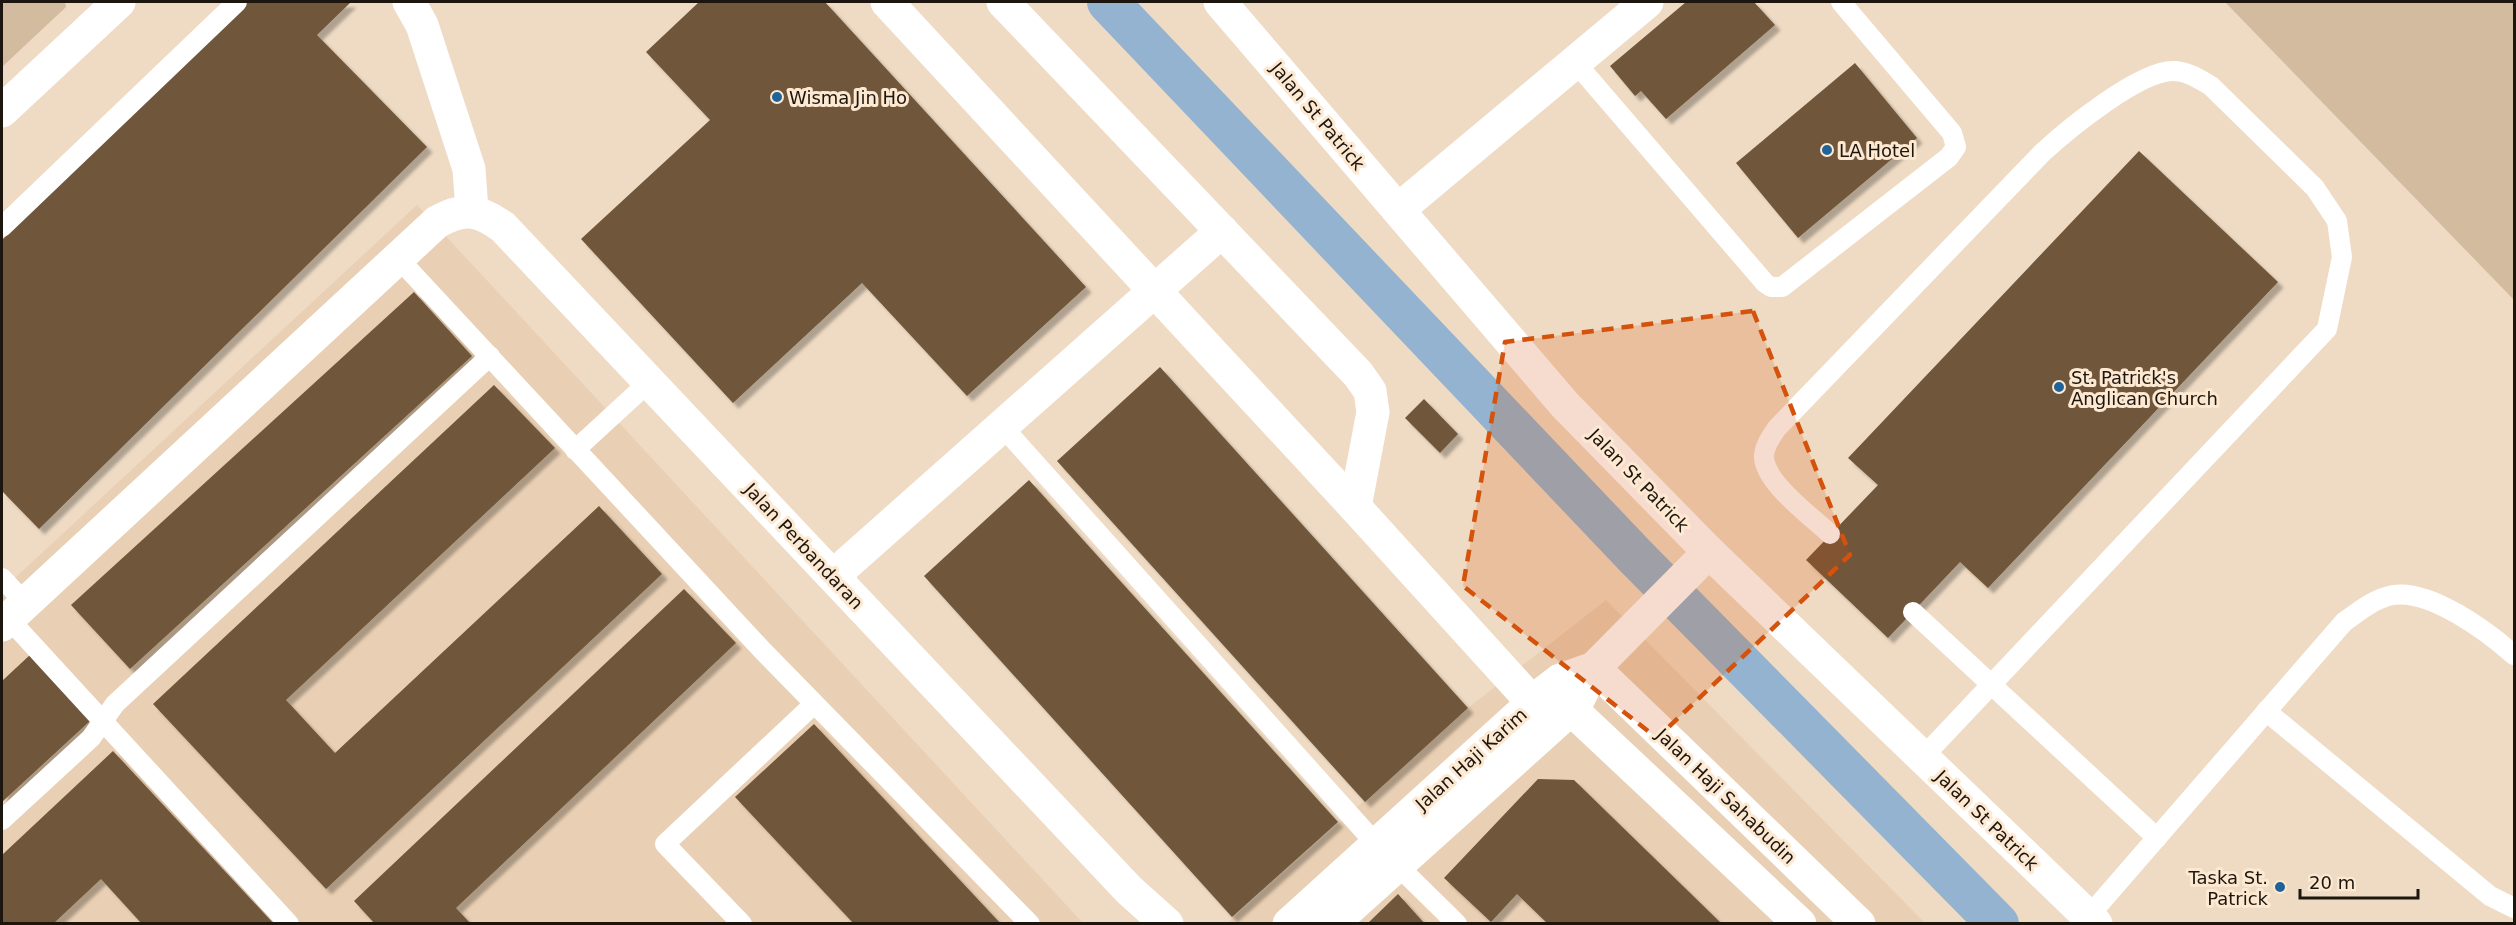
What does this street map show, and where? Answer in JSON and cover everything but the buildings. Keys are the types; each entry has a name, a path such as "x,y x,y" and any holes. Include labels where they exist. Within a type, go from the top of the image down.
{"street":[{"path":"2,111 119,2"},
{"path":"12,616 437,222 453,213 472,211 469,169 422,25 409,2"},
{"path":"887,2 1355,507 1533,703"},
{"path":"1003,2 1358,374 1370,391 1373,412 1355,507"},
{"name":"Jalan St Patrick","path":"1220,2 1565,405 1709,552 2092,920"},
{"path":"1398,210 1647,2"},
{"name":"Jalan Perbandaran","path":"472,211 489,217 503,227 1129,890 1167,924"},
{"path":"833,576 1222,231"},
{"name":"Jalan Haji Karim","path":"1289,924 1387,855 1570,709 1578,700 1594,668 1709,552"},
{"name":"Jalan Haji Karim","path":"1332,924 1387,855 1533,703 1560,680 1594,668"},
{"name":"Jalan Haji Sahabudin","path":"1594,668 1858,924"},
{"path":"1570,709 1800,924"},
{"path":"1608,744 1639,712"},
{"name":"Jalan Perbandaran","path":"1129,890 1150,924"}],"lane":[{"path":"2,227 237,2"},
{"path":"1575,62 1765,283 1771,287 1782,288 1949,157 1956,147 1952,133 1841,2"},
{"path":"1830,534 1775,482 1766,469 1764,456 1767,443 1777,428 2042,153 2137,81 2154,73 2174,71 2193,75 2211,86 2315,188 2337,221 2342,257 2328,329 1922,758"},
{"path":"398,258 814,704 1030,924"},
{"path":"2,820 91,738 115,704 490,356"},
{"path":"575,450 649,382"},
{"path":"1002,426 1387,855 1457,924"},
{"path":"2,578 12,616 103,721 289,924"},
{"path":"2092,920 2157,838 2344,621 2364,607 2392,596 2419,596 2447,607 2513,650"},
{"path":"1913,612 2157,838"},
{"path":"742,924 665,844 814,704"},
{"path":"2266,711 2490,896 2513,905"}],"highlighted area":[{"path":"1753,311 1850,555 1657,738 1463,586 1505,342"}],"shaded area":[{"path":"2,2 65,2 66,7 2,67"},
{"path":"2225,2 2514,2 2514,300"},
{"path":"417,205 1083,923 2,924 2,590"},
{"path":"1606,600 1925,923 1226,924 1468,708"}],"waterway":[{"path":"1108,2 1636,557 1998,924"}],"place":[{"name":"Wisma Jin Ho","path":"777,97"},
{"name":"LA Hotel","path":"1827,150"},
{"name":"St. Patrick's Anglican Church","path":"2059,387"},
{"name":"Taska St. Patrick","path":"2280,887"}]}
